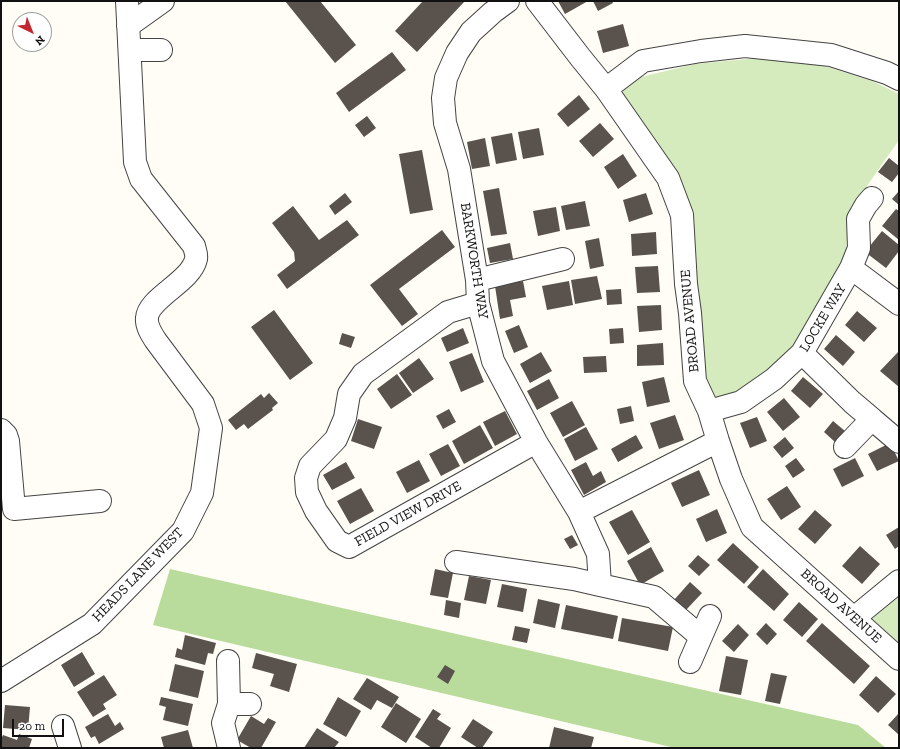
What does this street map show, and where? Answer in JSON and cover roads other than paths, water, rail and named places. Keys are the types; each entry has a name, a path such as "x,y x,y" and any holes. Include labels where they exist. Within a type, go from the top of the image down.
{"street":[{"name":"HEADS LANE WEST","path":"1,681 92,624 183,531 202,494 211,428 202,404 149,330 147,318 151,307 192,270 196,258 194,246 141,179 135,162 127,1"},
{"path":"128,26 163,1"},
{"name":"BARKWORTH WAY","path":"508,1 493,12 472,32 457,53 446,78 443,98 445,123 459,169 477,280 478,303 493,361 536,442 579,512 598,554 600,585"},
{"name":"BROAD AVENUE","path":"537,1 606,89 668,178 682,215 686,284 690,313 695,381 709,412 731,479 752,527 899,659"},
{"path":"606,89 644,61 701,51 745,46 831,55 887,73 899,79"},
{"path":"130,50 160,50"},
{"name":"LOCKE WAY","path":"709,412 741,402 774,379 802,353 852,268 859,248 858,219 872,198"},
{"path":"477,280 563,259"},
{"name":"LOCKE WAY","path":"852,268 899,304"},
{"name":"FIELD VIEW DRIVE","path":"478,303 448,312 363,374 349,394 345,418 336,439 310,466 306,478 307,492 316,511 337,541 350,547 536,442"},
{"path":"802,353 852,402 894,438"},
{"path":"845,447 872,419"},
{"path":"1,430 6,435 8,441 14,509 100,501"},
{"path":"579,512 718,441"},
{"path":"456,562 574,579 654,597 701,637"},
{"path":"854,618 899,581"},
{"path":"690,662 710,616"},
{"path":"228,661 240,704 223,723 229,748"},
{"path":"63,726 70,748"}]}
